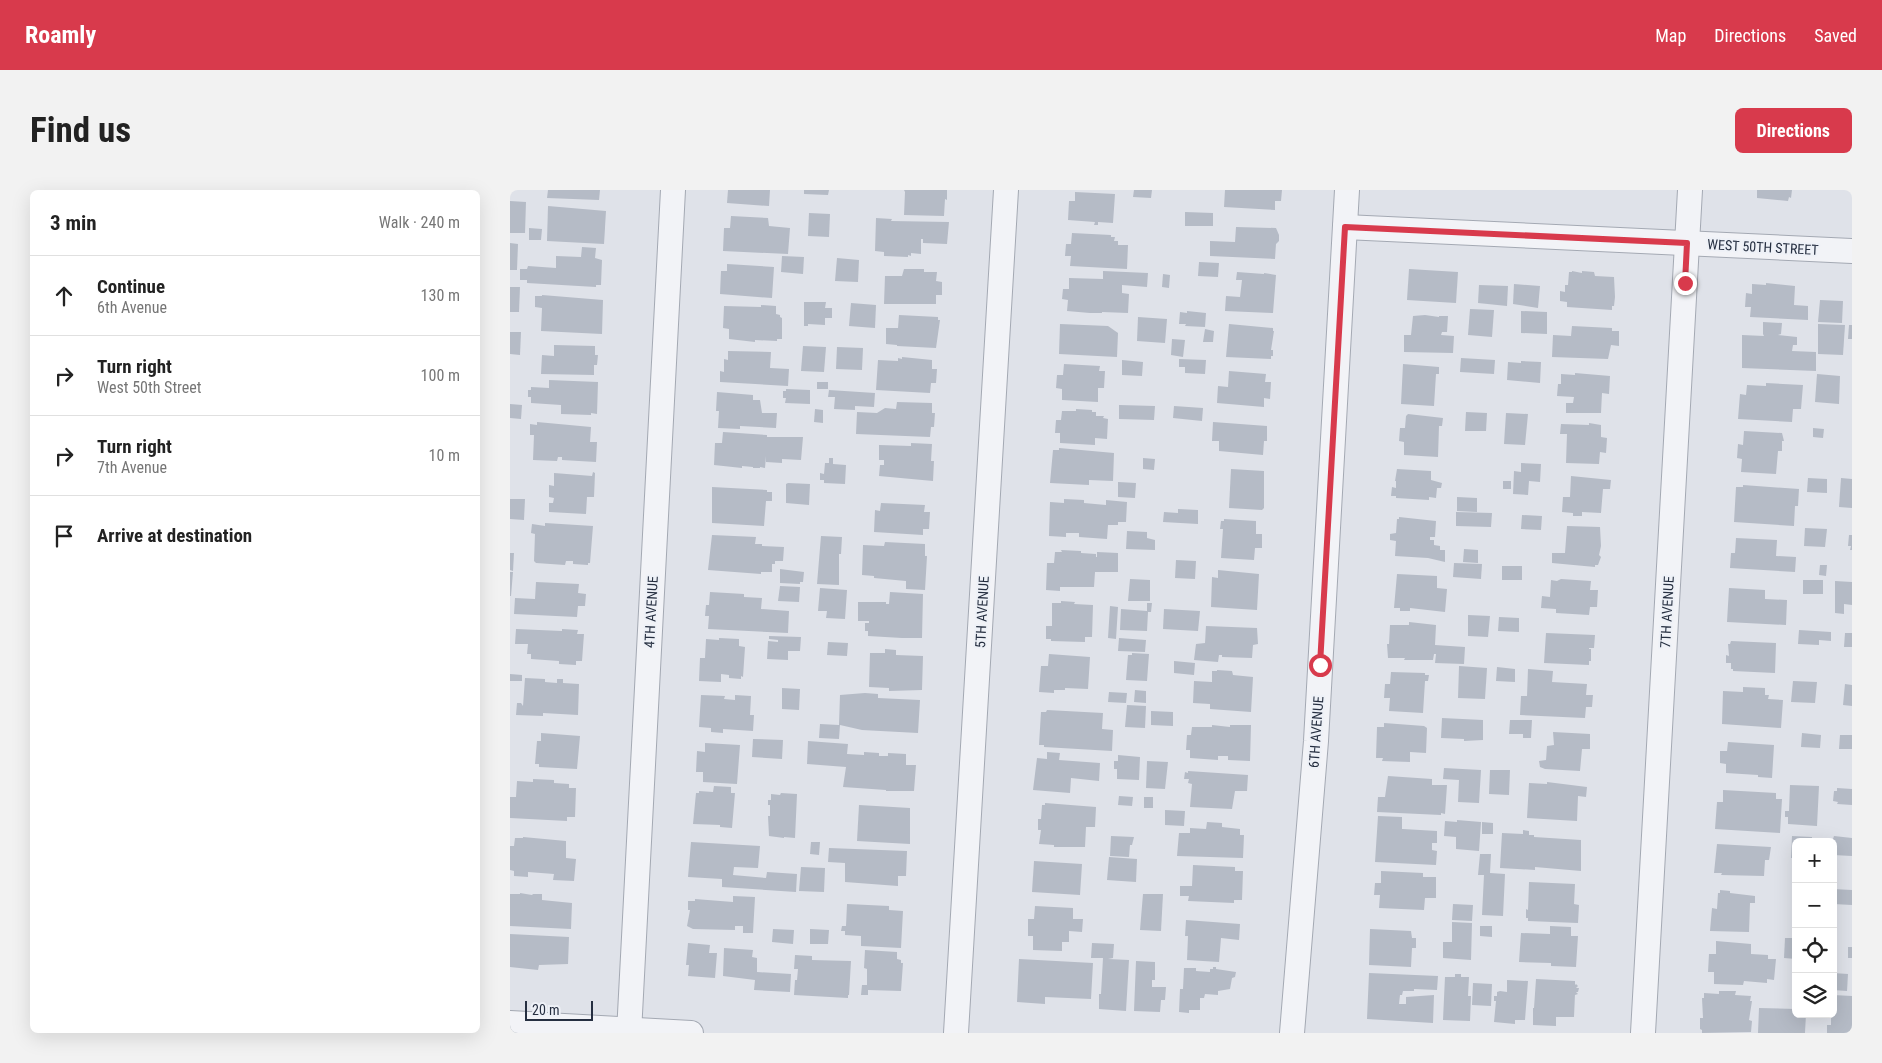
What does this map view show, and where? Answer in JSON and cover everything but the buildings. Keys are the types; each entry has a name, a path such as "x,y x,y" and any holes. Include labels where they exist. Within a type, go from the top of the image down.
{"street":[{"name":"4TH AVENUE","path":"629,1031 673,190"},
{"name":"5TH AVENUE","path":"956,1033 1006,190"},
{"name":"6TH AVENUE","path":"1292,1033 1316,741 1347,190"},
{"name":"7TH AVENUE","path":"1643,1033 1690,190"},
{"name":"WEST 50TH STREET","path":"1345,227 1852,251"},
{"path":"510,1023 691,1033"}],"route":[{"path":"1320,665 1345,227 1687,243 1685,283"}]}
